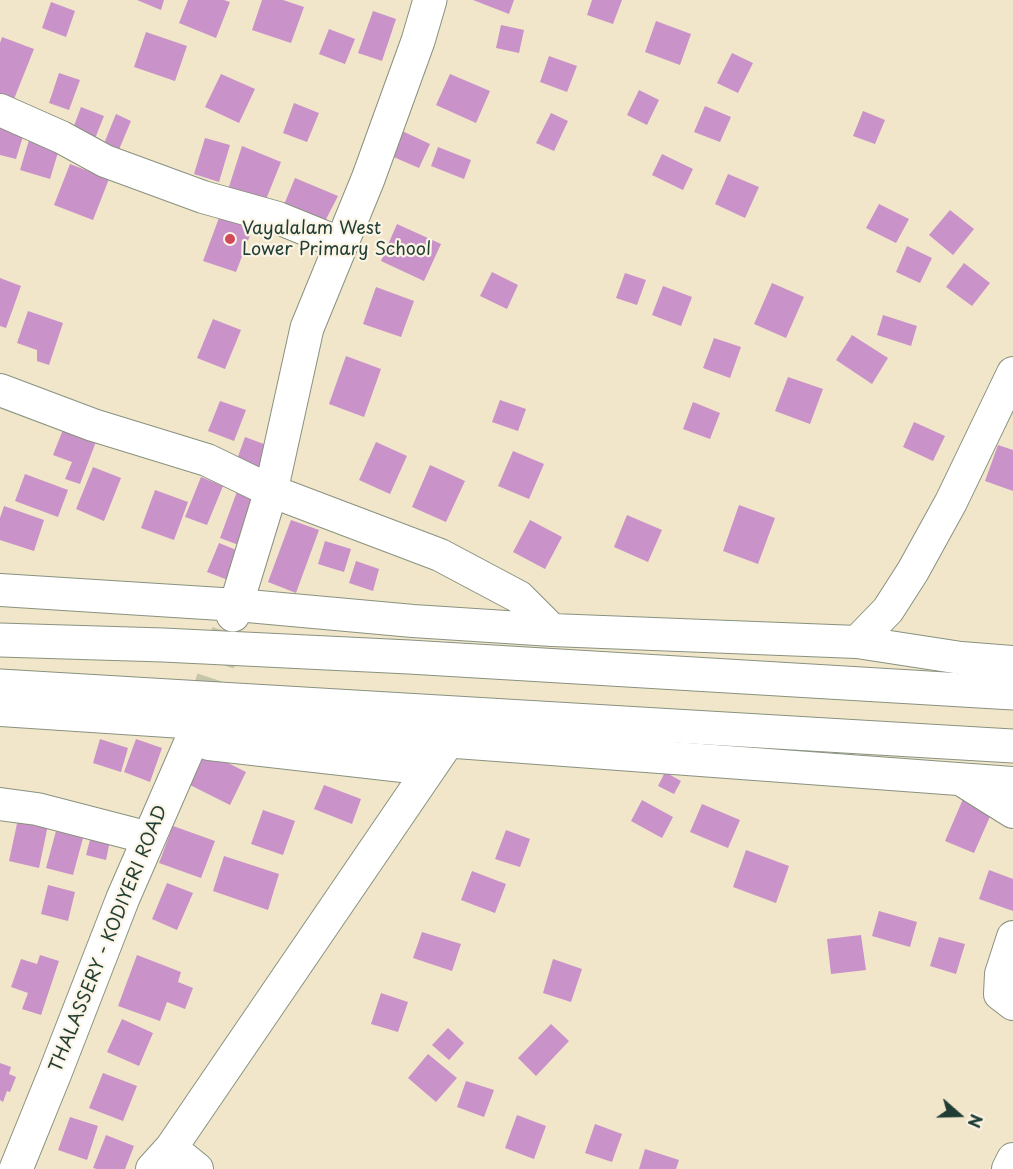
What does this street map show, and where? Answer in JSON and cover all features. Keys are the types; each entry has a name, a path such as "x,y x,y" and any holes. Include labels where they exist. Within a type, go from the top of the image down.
{"main road":[{"path":"235,610 272,491 307,328 368,179 418,41 430,0"},
{"path":"0,640 421,657 1013,693"},
{"path":"0,686 1013,746"},
{"name":"THALASSERY - KODIYERI ROAD","path":"16,1169 123,898 197,725"}],"street":[{"path":"0,110 61,137 105,161 203,197 278,218 342,244"},
{"path":"857,642 888,610 913,571 951,502 1013,373"},
{"path":"0,390 93,425 207,459 272,491 440,555 519,597 552,630"},
{"path":"0,591 235,610 552,630 857,642 962,658 1013,662"},
{"path":"0,710 1013,783"},
{"path":"197,725 429,769"},
{"path":"197,1169 161,1158 448,742"},
{"path":"959,779 1013,812"},
{"path":"0,804 37,809 149,838"},
{"path":"1013,938 1001,974 1000,994 1013,1004"},
{"path":"1008,1169 1013,1159"}],"building":[{"path":"137,0 164,0 161,10"},
{"path":"188,0 230,2 216,38 179,23"},
{"path":"262,0 283,0 304,7 291,43 252,30"},
{"path":"473,0 514,0 509,14"},
{"path":"592,0 622,0 613,24 587,15"},
{"path":"51,2 75,11 66,37 42,28"},
{"path":"373,11 396,19 382,61 358,53"},
{"path":"656,21 691,34 680,65 645,52"},
{"path":"501,25 524,30 519,53 496,48"},
{"path":"329,29 355,39 345,64 319,54"},
{"path":"146,32 187,46 175,81 134,67"},
{"path":"2,37 34,49 14,99 0,93"},
{"path":"732,53 753,63 738,93 717,83"},
{"path":"549,56 577,66 567,92 540,82"},
{"path":"59,73 80,80 69,110 49,103"},
{"path":"221,74 255,89 239,123 205,107"},
{"path":"450,74 490,91 476,123 436,105"},
{"path":"639,90 659,100 647,125 627,115"},
{"path":"294,103 319,113 307,142 283,133"},
{"path":"705,106 731,117 720,142 694,132"},
{"path":"81,107 104,116 94,141 72,131"},
{"path":"863,111 885,120 875,144 853,136"},
{"path":"551,113 568,121 554,151 536,143"},
{"path":"116,114 131,121 118,152 103,146"},
{"path":"0,122 25,130 16,159 0,155"},
{"path":"400,130 430,144 419,168 389,155"},
{"path":"30,137 60,146 50,179 20,170"},
{"path":"205,138 230,145 219,182 194,174"},
{"path":"242,146 281,162 263,207 226,196"},
{"path":"438,147 471,160 464,179 431,166"},
{"path":"662,154 693,169 683,190 652,175"},
{"path":"70,164 109,179 93,220 54,205"},
{"path":"728,174 759,187 745,218 715,204"},
{"path":"295,178 338,196 322,227 281,212"},
{"path":"879,204 909,219 896,243 866,228"},
{"name":"Vayalalam West Lower Primary School","path":"223,207 257,217 236,272 203,261"},
{"path":"950,210 974,229 953,255 929,235"},
{"path":"397,224 441,244 424,281 381,261"},
{"path":"907,246 932,258 920,283 896,272"},
{"path":"964,263 990,283 972,306 946,287"},
{"path":"492,272 518,285 507,309 480,296"},
{"path":"625,273 646,280 637,305 616,298"},
{"path":"0,278 21,286 6,328 0,326"},
{"path":"772,283 804,297 786,338 754,324"},
{"path":"663,286 692,297 681,326 652,315"},
{"path":"376,287 414,301 401,337 363,324"},
{"path":"28,311 63,323 49,365 37,361 37,350 17,343"},
{"path":"883,315 917,326 911,346 877,335"},
{"path":"213,319 241,330 225,369 197,358"},
{"path":"852,335 888,358 872,384 836,360"},
{"path":"714,338 741,347 730,378 703,368"},
{"path":"346,356 381,369 364,417 329,404"},
{"path":"788,377 823,389 810,424 775,411"},
{"path":"500,400 526,409 518,431 492,422"},
{"path":"220,401 246,410 234,441 208,431"},
{"path":"693,402 720,413 710,439 683,429"},
{"path":"914,422 945,436 933,461 903,447"},
{"path":"64,427 97,439 80,484 65,479 72,462 53,455"},
{"path":"245,437 272,447 262,472 236,462"},
{"path":"376,442 407,456 390,494 359,480"},
{"path":"998,445 1013,450 1013,491 985,481"},
{"path":"513,451 544,464 529,499 498,486"},
{"path":"430,465 465,481 446,522 412,507"},
{"path":"93,467 121,478 104,521 76,509"},
{"path":"25,474 68,490 58,517 15,501"},
{"path":"201,477 223,486 207,525 185,517"},
{"path":"239,486 264,495 244,547 220,538"},
{"path":"155,490 188,502 174,540 141,528"},
{"path":"739,505 775,518 758,564 723,551"},
{"path":"4,506 44,520 34,551 0,540 0,518"},
{"path":"627,515 662,530 648,562 614,547"},
{"path":"291,520 319,530 296,593 268,582"},
{"path":"530,520 562,537 545,569 513,552"},
{"path":"325,541 351,549 344,572 318,564"},
{"path":"219,543 244,553 233,582 207,572"},
{"path":"356,561 379,569 373,591 349,583"},
{"path":"100,739 128,748 121,772 93,763"},
{"path":"136,739 162,748 150,782 124,772"},
{"path":"206,752 246,772 230,805 190,785"},
{"path":"665,772 681,781 674,794 658,786"},
{"path":"324,785 361,799 352,824 314,809"},
{"path":"963,799 992,812 974,853 945,841"},
{"path":"642,800 673,817 662,838 631,821"},
{"path":"702,804 740,820 728,848 690,832"},
{"path":"263,810 295,821 283,855 251,844"},
{"path":"18,819 48,825 39,868 9,861"},
{"path":"173,826 215,841 201,878 159,863"},
{"path":"506,830 530,839 520,867 495,859"},
{"path":"56,831 83,838 73,875 46,868"},
{"path":"91,836 110,841 106,860 86,855"},
{"path":"746,850 789,866 776,903 733,887"},
{"path":"224,856 279,874 268,910 213,891"},
{"path":"989,870 1013,879 1013,911 979,899"},
{"path":"472,871 506,884 495,913 461,900"},
{"path":"167,883 193,893 177,930 152,919"},
{"path":"48,885 75,892 68,921 41,914"},
{"path":"879,911 917,922 910,947 872,936"},
{"path":"422,932 461,944 452,971 413,958"},
{"path":"861,935 866,970 831,974 827,939"},
{"path":"939,937 965,944 956,974 930,966"},
{"path":"40,955 59,961 41,1015 22,1009 28,993 11,987 21,959 37,964"},
{"path":"137,955 181,972 178,982 193,988 185,1009 167,1002 160,1021 118,1006"},
{"path":"553,959 582,969 571,1002 543,993"},
{"path":"381,993 408,1002 398,1032 371,1024"},
{"path":"122,1019 153,1033 139,1066 107,1052"},
{"path":"551,1024 569,1041 536,1076 518,1058"},
{"path":"448,1028 464,1043 449,1060 432,1045"},
{"path":"428,1054 457,1078 436,1102 408,1078"},
{"path":"0,1063 11,1067 9,1074 16,1077 3,1102 0,1100"},
{"path":"103,1073 137,1086 123,1121 89,1108"},
{"path":"466,1081 494,1090 484,1117 457,1107"},
{"path":"517,1115 546,1126 534,1159 505,1148"},
{"path":"70,1117 98,1126 87,1160 58,1150"},
{"path":"595,1124 622,1134 612,1162 585,1153"},
{"path":"106,1135 134,1146 125,1169 93,1168"},
{"path":"645,1149 679,1160 676,1169 639,1169"}],"tunnel":[{"path":"203,710 232,620"}],"place":[{"name":"Vayalalam West Lower Primary School","path":"230,239"}]}
